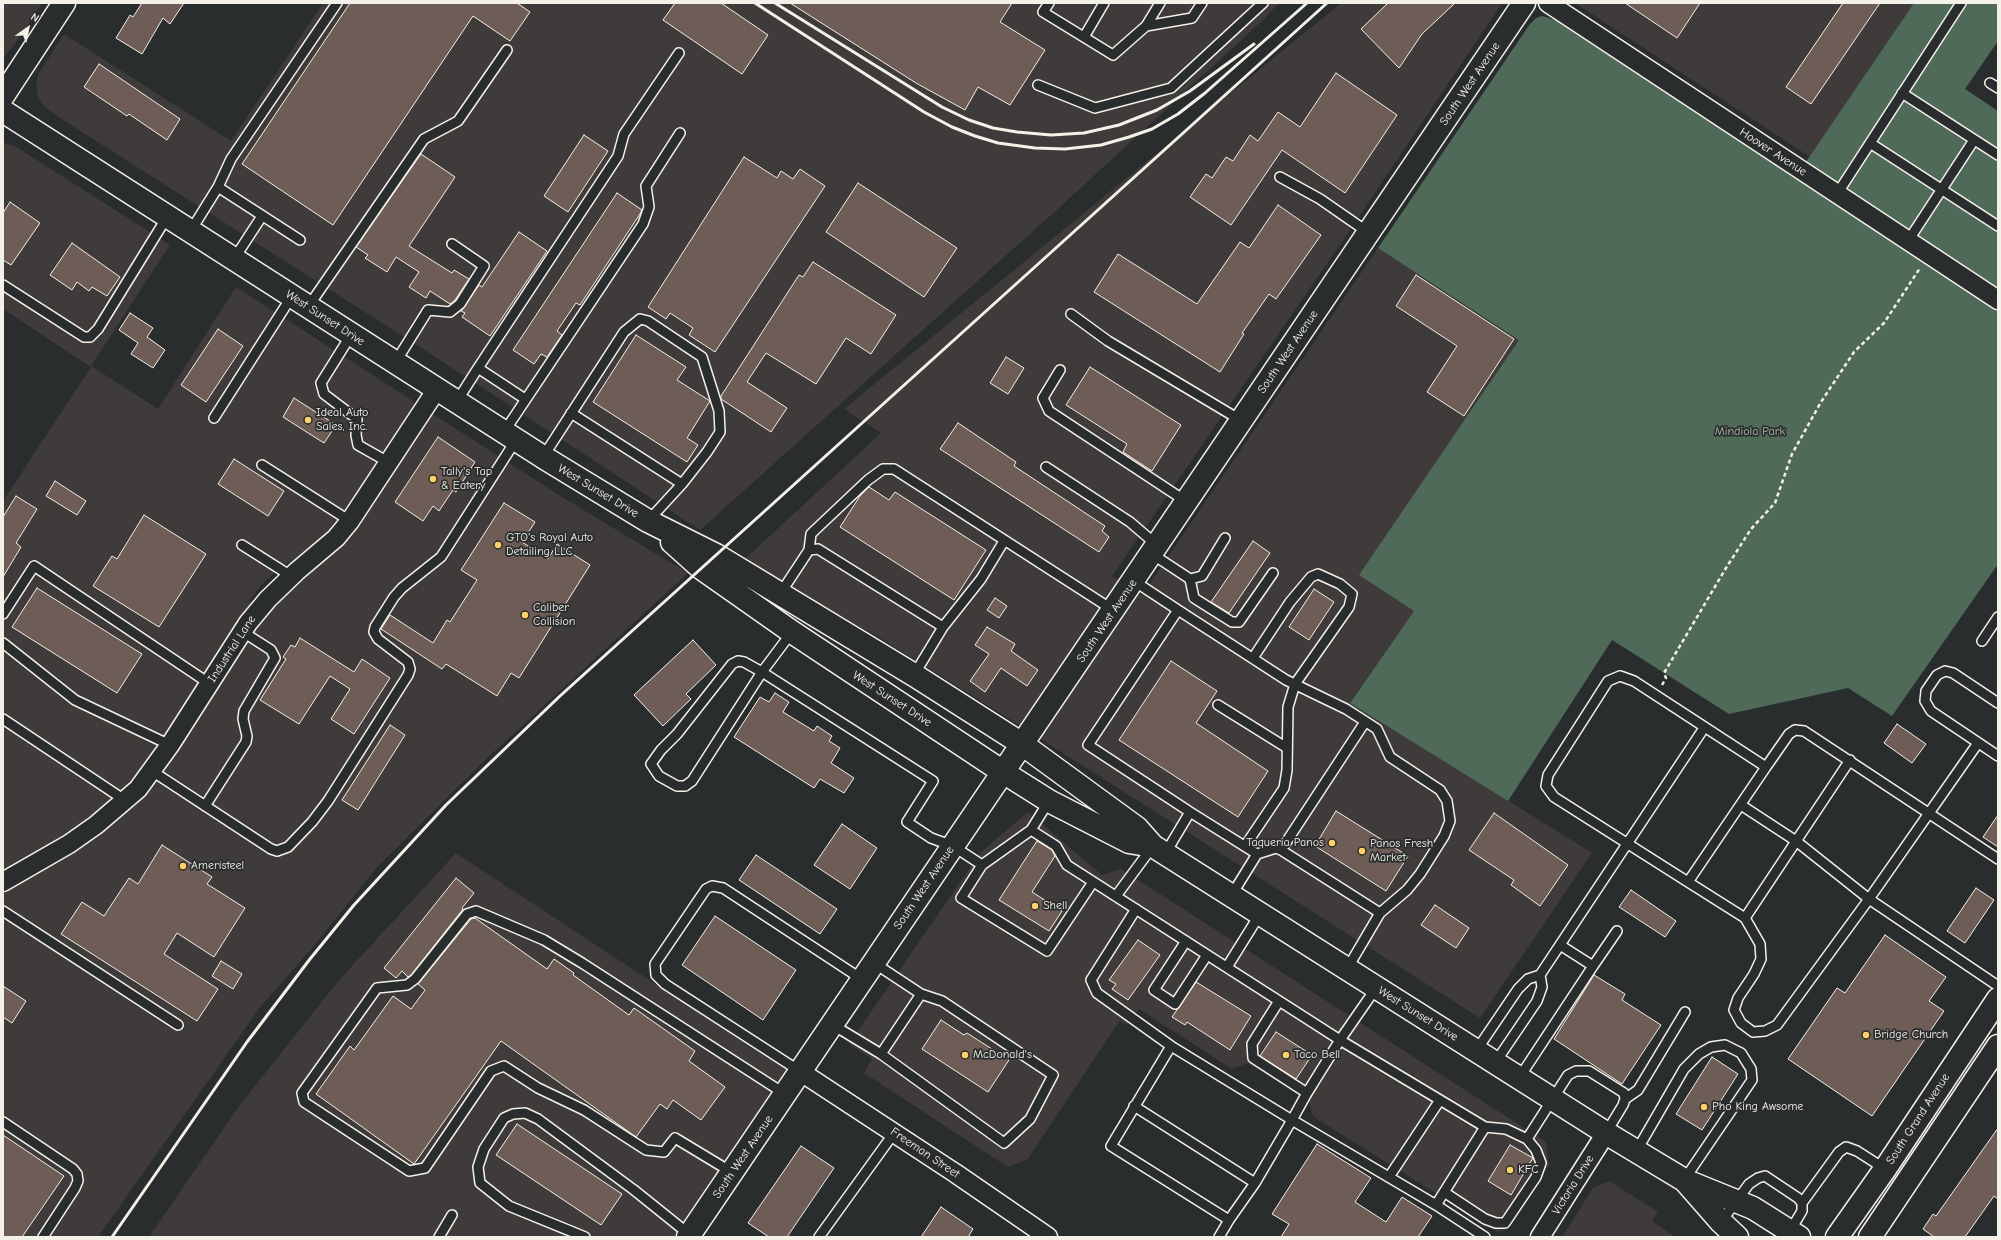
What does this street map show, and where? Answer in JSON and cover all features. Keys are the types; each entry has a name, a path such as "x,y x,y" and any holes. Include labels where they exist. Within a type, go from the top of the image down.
{"main road":[{"path":"3,96 64,3"},
{"name":"South West Avenue","path":"689,1236 1022,744 1114,611 1524,3"},
{"name":"West Sunset Drive","path":"3,111 543,457 648,521 716,555 914,675 1022,744 1137,828 1159,850 1606,1133 1637,1150 1684,1180 1753,1208 1794,1234"},
{"name":"West Sunset Drive","path":"648,521 701,568 792,632 1003,772 1049,801 1129,842 1159,850"},
{"name":"South Grand Avenue","path":"1837,1237 1885,1169 1998,999"},
{"name":"South Grand Avenue","path":"1870,1237 1998,1046"},
{"name":"West Sunset Drive","path":"1684,1180 1721,1222 1737,1237"}],"street":[{"name":"Hoover Avenue","path":"1548,3 1998,300"},
{"name":"Industrial Lane","path":"3,882 69,844 126,801 138,789 170,745 242,632 268,599 291,576 336,538 350,521 437,389"},
{"path":"1953,1066 1976,1080"},
{"name":"Freeman Street","path":"801,1072 1048,1237"},
{"name":"Victoria Drive","path":"1540,1237 1606,1133"},
{"path":"1885,1169 1906,1182"}],"lane":[{"path":"190,232 218,187 231,160 336,3"},
{"path":"1049,3 1043,12 1113,55 1146,26 1160,3"},
{"path":"1084,37 1104,3"},
{"path":"1146,26 1192,18 1202,3"},
{"path":"1038,85 1094,108 1171,88 1263,3"},
{"path":"1837,194 1961,3"},
{"path":"214,418 424,139 458,121 507,50"},
{"path":"457,401 618,156 624,134 679,53"},
{"path":"1902,93 1998,155"},
{"path":"152,771 270,849 277,851 288,847 312,822 328,801 408,675 410,669 408,662 378,640 374,632 375,627 394,597 402,588 441,557 510,436 525,399 643,224 649,207 646,186 680,133"},
{"path":"1908,241 1974,140"},
{"path":"1870,143 1942,188 1998,226"},
{"path":"1280,177 1320,199 1369,233"},
{"path":"218,187 300,240"},
{"path":"234,259 262,216"},
{"path":"3,285 84,337 90,337 98,329 167,217"},
{"path":"395,363 428,310 450,312 460,304 484,266 452,244"},
{"path":"1071,314 1108,341 1242,421"},
{"path":"543,457 624,332 640,319 648,320 702,357 720,411 720,432 707,452 682,484 648,521"},
{"path":"351,335 320,383 324,394 357,419 356,435 358,445 388,462"},
{"path":"478,368 525,399"},
{"path":"1060,370 1043,398 1049,411 1187,502"},
{"path":"571,413 682,484"},
{"path":"262,465 350,521"},
{"path":"1046,467 1130,522 1155,550 1190,578 1194,598 1232,622 1240,622 1273,572"},
{"path":"780,594 809,550 812,534 815,530 868,480 883,470 894,469 1114,611"},
{"path":"1190,578 1202,576 1225,538"},
{"path":"914,675 943,627 981,579 1004,541"},
{"path":"242,545 291,576"},
{"path":"809,550 818,549 943,627"},
{"path":"3,614 34,566 210,684"},
{"path":"1245,846 1284,788 1287,770 1288,707 1295,684 1348,607 1352,594 1340,584 1318,574 1311,577 1290,602 1253,658"},
{"path":"1134,581 1295,684 1346,709 1365,722 1379,732 1384,747 1394,761 1440,790 1447,801 1450,812 1448,829 1420,874 1407,890 1380,913 1347,969"},
{"path":"1178,610 1088,745 1257,854"},
{"path":"1982,641 1998,617"},
{"path":"205,806 246,742 247,736 244,711 275,658 271,650 242,632"},
{"path":"792,632 762,672 692,781 685,786 677,786 659,776 651,764 661,750 677,734 732,664 738,661 744,662 762,672 933,781 907,822 931,838 953,846 982,865"},
{"path":"3,643 74,700 170,745"},
{"path":"1998,703 1953,673 1945,671 1937,675 1926,691 1925,701 1931,711 1998,756"},
{"path":"1766,767 1634,681 1620,676 1608,681 1548,774 1546,786 1554,797 1745,918 1760,944 1761,959 1754,974 1738,998 1734,1010 1740,1023 1753,1032 1765,1031 1777,1025 1869,899 1978,743"},
{"path":"1218,705 1287,748"},
{"path":"3,719 126,801"},
{"path":"1281,850 1365,722"},
{"path":"1476,1051 1518,989 1528,979 1540,975 1704,728"},
{"path":"1688,882 1789,734 1795,730 1804,730 1998,859"},
{"path":"1745,918 1850,760"},
{"path":"1049,801 1031,830 982,865 961,898 1047,951 1093,882"},
{"path":"1741,805 1796,841 1869,899 1998,986"},
{"path":"1116,896 1159,850 1190,812"},
{"path":"1031,830 1056,846 1067,865 1340,1040 1485,1127 1506,1129 1527,1139 1536,1150 1540,1163 1536,1176 1505,1223 1496,1223 1485,1219 1444,1192"},
{"path":"1231,896 1257,854 1276,848 1380,913"},
{"path":"801,1072 664,984 656,976 654,964 706,889 712,886 723,888 868,971 921,994 942,1001 1053,1075 1030,1119 1004,1143 881,1054 832,1025"},
{"path":"1136,909 1091,980 1097,993 1171,1046 1292,1120 1436,1204 1480,1236"},
{"path":"3,911 178,1025"},
{"path":"733,1172 675,1138 664,1152 646,1150 584,1110 538,1088 504,1066 491,1071 425,1168 409,1171 304,1102 302,1093 378,988 407,985 411,982 467,914 476,911 544,940 785,1094"},
{"path":"1227,967 1260,914"},
{"path":"1519,1078 1617,931"},
{"path":"1186,941 1154,990 1175,1004 1207,955"},
{"path":"1560,945 1593,966"},
{"path":"1495,1063 1537,1001 1542,987 1540,975"},
{"path":"1219,1237 1255,1183 1306,1093 1376,988"},
{"path":"881,1054 921,994"},
{"path":"1279,1001 1252,1044 1253,1058 1306,1093"},
{"path":"1606,1133 1626,1099 1638,1090 1686,1012"},
{"path":"1637,1150 1684,1069 1699,1054 1710,1046 1725,1044 1741,1053 1751,1069 1752,1080 1684,1180"},
{"path":"1171,1046 1111,1146 1229,1220"},
{"path":"1527,1139 1568,1075 1576,1071 1588,1071 1624,1093 1626,1099"},
{"path":"1389,1177 1440,1100"},
{"path":"1134,1106 1255,1183"},
{"path":"585,1237 509,1206 480,1182 478,1167 484,1149 504,1118 514,1114 525,1113 538,1119 634,1190 689,1236"},
{"path":"3,1122 73,1168 77,1174 78,1180 76,1188 43,1237"},
{"path":"1436,1204 1485,1127"},
{"path":"819,1237 894,1133"},
{"path":"1794,1234 1802,1211 1802,1203 1839,1152 1846,1147 1857,1150 1885,1169"},
{"path":"1721,1222 1749,1184 1758,1178 1765,1176 1798,1198 1802,1203"},
{"path":"439,1237 452,1215"}],"path":[{"path":"1656,696 1666,678 1664,673 1726,568 1751,529 1775,503 1792,454 1821,402 1854,352 1884,323 1911,283 1928,254"}],"shaded area":[{"path":"3,3 42,3 15,44 3,58"},
{"path":"323,3 1279,3 1263,20 1060,207 700,530 434,356 60,118 45,107 38,97 36,85 39,73 64,34 231,141"},
{"path":"1341,3 1502,3 1348,233 1112,576 1142,595 1378,248 1520,340 1360,575 1414,611 1350,702 1592,853 1480,1018 1003,715 880,638 772,577 746,558 881,433 844,409"},
{"path":"1575,3 1914,3 1810,157"},
{"path":"3,142 18,148 170,245 91,366 158,409 236,287 562,497 688,573 483,762 377,867 313,947 261,1006 98,1237 3,1237 3,501 91,367 3,309","holes":["346,509 357,516 263,611 249,601 262,584 277,570 305,552 321,539"]},
{"path":"1028,812 1102,875 1121,869 1546,1142 1549,1165 1508,1229 1498,1232 1317,1119 1312,1114 1309,1101 1248,1063 1232,1069 1139,1009 1127,1025 1120,1020 1028,1159 1008,1167 864,1073 872,1059 849,1044 980,853"},
{"path":"456,853 795,1076 687,1237 149,1237 239,1106 340,979"},
{"path":"1609,1181 1658,1212 1652,1221 1675,1237 1562,1237 1593,1188"}],"green space":[{"name":"Mindiola Park","path":"1914,3 1998,3 1998,41 1965,89 1998,111 1998,564 1892,716 1848,688 1729,714 1612,640 1508,801 1350,703 1414,611 1359,575 1519,340 1378,248 1530,24 1536,18 1542,16 1555,20 1795,178"}],"building":[{"path":"142,3 184,3 170,24 163,18 142,54 116,38 130,15 133,17"},
{"path":"350,3 517,3 530,12 510,41 473,16 333,225 242,164"},
{"path":"675,3 721,3 768,35 742,74 663,20"},
{"path":"790,3 1012,3 1000,22 1045,50 1010,105 978,87 965,110 916,83"},
{"path":"1388,3 1455,3 1422,34 1399,68 1361,29"},
{"path":"1625,3 1700,3 1677,38"},
{"path":"1843,3 1880,3 1811,104 1786,87"},
{"path":"99,64 180,119 167,140 129,114 127,116 84,87"},
{"path":"1336,73 1397,115 1345,193 1282,150 1231,225 1190,197 1206,174 1212,178 1226,157 1233,161 1250,135 1258,141 1278,112 1300,127"},
{"path":"584,135 608,151 568,212 544,196"},
{"path":"421,154 455,177 409,246 452,273 454,270 469,279 455,300 450,304 430,291 426,298 409,287 419,272 396,257 387,272 365,258 368,255 356,247"},
{"path":"744,157 777,178 781,171 793,179 800,169 825,186 715,352 689,335 693,328 670,313 666,319 648,307"},
{"path":"858,183 957,248 924,297 826,232"},
{"path":"617,193 642,210 580,305 576,303 557,331 562,335 547,357 541,354 534,364 513,350"},
{"path":"10,202 40,223 11,265 3,260 3,213"},
{"path":"1278,205 1321,235 1276,299 1269,294 1242,333 1244,334 1220,372 1094,292 1118,254 1197,304 1240,242 1249,248"},
{"path":"519,232 547,251 490,336 462,317 465,313 461,311 479,285 482,287"},
{"path":"72,243 120,277 107,296 92,287 89,291 77,282 72,290 50,275"},
{"path":"813,262 896,315 871,354 846,338 816,384 766,353 747,382 787,408 771,432 721,399 721,396 799,275 803,277"},
{"path":"1416,275 1514,339 1464,416 1427,392 1457,346 1396,306"},
{"path":"130,313 153,328 147,337 165,350 153,368 131,354 138,343 119,330"},
{"path":"218,329 243,346 206,402 181,385"},
{"path":"636,335 686,367 677,380 710,401 687,438 698,445 687,462 593,402"},
{"path":"1006,357 1024,368 1008,394 990,383"},
{"path":"1090,367 1181,425 1152,471 1123,452 1127,444 1066,405"},
{"path":"294,398 336,425 324,443 283,417"},
{"path":"958,423 1016,462 1014,466 1105,526 1102,531 1109,537 1099,552 940,449"},
{"path":"438,437 475,462 456,492 453,490 439,511 433,506 423,521 395,502"},
{"path":"234,459 284,491 268,516 218,484"},
{"path":"55,481 86,501 77,515 46,496"},
{"path":"869,487 889,500 895,492 986,550 954,600 840,527 860,496"},
{"path":"16,496 37,509 16,543 21,547 3,577 3,517"},
{"path":"504,503 535,522 522,542 548,559 557,544 590,565 519,678 511,673 497,696 446,664 442,669 381,629 390,615 433,643 447,620 450,622 477,580 461,570"},
{"path":"144,515 206,554 159,627 93,586 112,556 117,559"},
{"path":"1253,541 1270,553 1229,613 1211,602"},
{"path":"37,588 142,654 117,693 12,627"},
{"path":"1314,589 1334,602 1309,640 1289,627"},
{"path":"995,598 1007,606 999,618 987,610"},
{"path":"987,627 1015,644 1011,651 1038,670 1027,686 1001,668 985,692 970,681 989,654 975,645"},
{"path":"300,638 354,672 362,659 390,678 354,734 331,719 350,689 330,676 299,724 260,700 286,659 283,657 291,645 295,647"},
{"path":"693,640 716,665 686,694 691,699 663,726 634,695"},
{"path":"1171,661 1217,691 1196,723 1268,771 1238,817 1119,740"},
{"path":"775,693 789,702 783,712 814,731 817,726 832,736 829,741 840,748 831,763 854,778 844,793 820,779 814,788 734,737 760,697 769,702"},
{"path":"1897,724 1926,744 1912,763 1884,743"},
{"path":"390,725 405,735 358,810 342,800"},
{"name":"Panos Fresh Market","path":"1336,811 1408,856 1386,891 1315,846"},
{"path":"1494,813 1568,865 1540,906 1511,885 1514,880 1469,850"},
{"path":"1998,815 1998,847 1983,837"},
{"path":"842,824 877,848 850,889 814,865"},
{"path":"1037,841 1052,850 1055,856 1032,892 1062,911 1049,931 999,900"},
{"path":"162,845 212,877 207,884 245,908 214,957 177,933 164,954 218,989 197,1021 61,934 82,902 104,916 129,878 138,884"},
{"path":"756,855 837,909 820,934 739,880"},
{"path":"456,878 474,893 411,975 408,977 402,971 396,978 384,968"},
{"path":"1976,888 1994,900 1965,943 1947,931"},
{"path":"1631,890 1676,921 1665,937 1619,907"},
{"path":"1435,905 1469,928 1456,948 1421,925"},
{"path":"715,916 796,970 763,1020 682,965"},
{"path":"475,918 547,969 554,959 574,973 573,975 629,1015 634,1008 695,1051 689,1061 725,1087 701,1120 673,1100 667,1109 660,1104 636,1137 501,1041 414,1164 316,1094 350,1046 354,1050 393,996 411,1009 425,990 418,984 471,919"},
{"name":"Bridge Church","path":"1885,935 1946,977 1929,1001 1944,1011 1872,1116 1788,1059 1837,988 1845,993"},
{"path":"1138,940 1160,955 1128,1000 1112,989 1116,984 1109,980"},
{"path":"221,961 242,974 233,989 212,976"},
{"path":"1594,975 1625,994 1622,1000 1661,1025 1622,1084 1554,1039"},
{"path":"1196,982 1251,1016 1230,1050 1187,1022 1185,1025 1172,1017"},
{"path":"3,986 26,1001 12,1023 3,1017"},
{"name":"McDonald's","path":"941,1020 964,1035 967,1033 1009,1060 988,1092 922,1049"},
{"name":"Taco Bell","path":"1276,1032 1312,1055 1296,1079 1260,1056"},
{"path":"1712,1057 1738,1074 1702,1130 1676,1114"},
{"path":"517,1124 622,1194 601,1225 496,1155"},
{"path":"1998,1128 1998,1199 1994,1196 1965,1237 1934,1237 1923,1229 1933,1214 1936,1216"},
{"path":"3,1135 64,1176 22,1237 3,1237"},
{"path":"1317,1144 1371,1178 1355,1202 1386,1222 1402,1197 1432,1216 1418,1237 1281,1237 1289,1224 1272,1214"},
{"name":"KFC","path":"1510,1145 1533,1158 1511,1195 1488,1181"},
{"path":"801,1146 834,1168 787,1237 769,1237 748,1223"},
{"path":"941,1207 973,1229 968,1237 921,1237"}],"railway":[{"path":"755,3 924,112 952,127 998,143 1035,148 1065,149 1101,145 1129,137 1152,129 1178,114 1205,93 1307,3"},
{"path":"775,3 942,107 969,120 993,128 1051,135 1084,133 1119,125 1157,110 1190,91 1254,44"},
{"path":"112,1237 247,1042 310,959 354,905 446,805 560,696 1327,3"}],"place":[{"name":"Ideal Auto Sales, Inc.","path":"308,420"},
{"name":"Tally's Tap & Eatery","path":"433,479"},
{"name":"GTO's Royal Auto Detailing LLC","path":"498,545"},
{"name":"Caliber Collision","path":"525,615"},
{"name":"Taqueria Panos","path":"1332,843"},
{"name":"Panos Fresh Market","path":"1362,851"},
{"name":"Ameristeel","path":"183,866"},
{"name":"Shell","path":"1035,906"},
{"name":"Bridge Church","path":"1866,1035"},
{"name":"McDonald's","path":"965,1055"},
{"name":"Taco Bell","path":"1286,1055"},
{"name":"Pho King Awsome","path":"1704,1107"},
{"name":"KFC","path":"1510,1170"}]}
